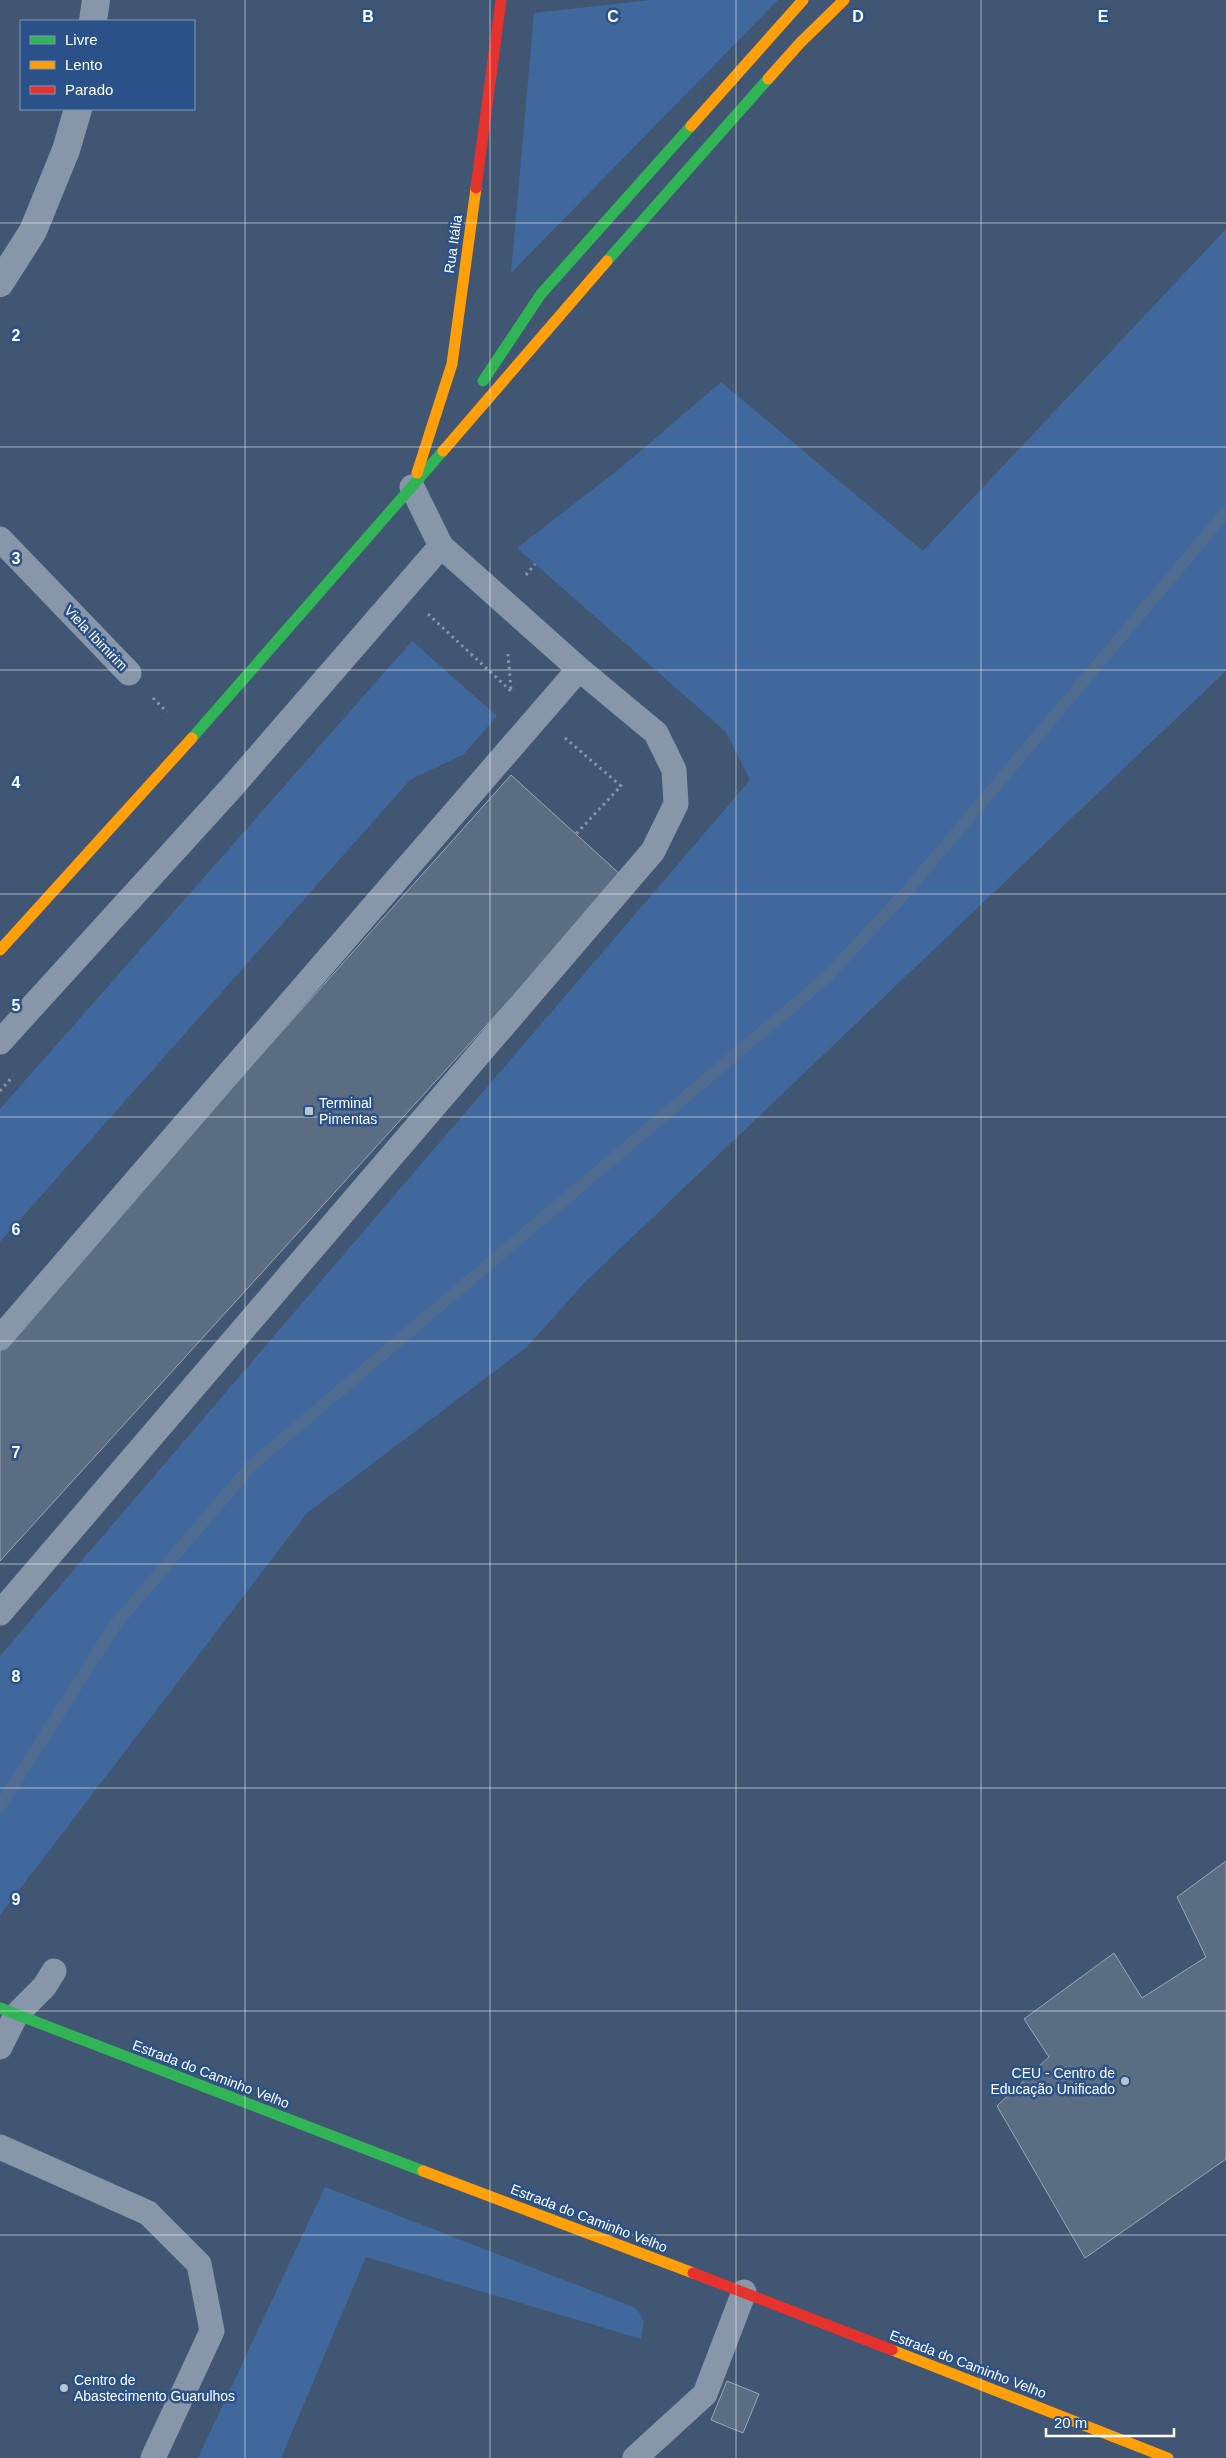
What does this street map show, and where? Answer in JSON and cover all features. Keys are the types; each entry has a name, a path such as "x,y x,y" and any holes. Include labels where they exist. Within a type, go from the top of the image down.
{"main road":[{"name":"Rua Itália","path":"412,487 452,364 501,0"},
{"path":"477,390 541,294 803,0"},
{"path":"0,950 192,738 412,487 548,328 800,42 844,0"},
{"path":"412,487 466,406"},
{"name":"Estrada do Caminho Velho","path":"8,2011 541,2217 744,2292 1168,2458"}],"street":[{"path":"93,20 96,0"},
{"path":"0,283 33,231 66,150 78,110"}],"lane":[{"path":"0,1613 653,851 676,804 674,770 656,733 579,669 441,546 412,487"},
{"name":"Viela Ibimirim","path":"0,539 129,673"},
{"path":"0,1042 232,787 441,546"},
{"path":"0,1338 579,669"},
{"path":"0,2047 8,2011 44,1987 54,1972"},
{"path":"0,2147 148,2213 199,2264 212,2331 153,2458"},
{"path":"635,2458 705,2394 744,2292"}],"path":[{"name":"Viela Ibimirim","path":"129,673 192,738"}],"shaded area":[{"path":"650,0 778,0 511,273 534,13"},
{"path":"1226,229 1226,671 584,1283 527,1347 307,1513 0,1915 0,1656 750,780 726,732 517,548 623,466 721,382 923,551"},
{"path":"412,641 497,716 464,754 410,780 0,1242 0,1109"},
{"path":"325,2187 636,2308 644,2321 641,2339 366,2257 281,2458 198,2458"}],"building":[{"name":"Terminal Pimentas","path":"511,775 622,876 0,1561 0,1347"},
{"name":"CEU - Centro de Educação Unificado","path":"1226,1861 1226,2159 1085,2258 997,2106 1049,2057 1024,2019 1114,1953 1142,1998 1206,1957 1177,1897"},
{"path":"727,2381 759,2394 743,2433 711,2420"}],"waterway":[{"path":"0,1806 115,1625 251,1466 827,977 908,890 1226,512"}],"traffic: fast":[{"path":"607,261 768,79"},
{"path":"483,381 541,294 691,126"},
{"path":"192,738 443,451"},
{"path":"0,2008 423,2171"}],"traffic: slow":[{"path":"691,126 803,0"},
{"path":"768,79 800,43 844,0"},
{"path":"417,473 452,364 476,188"},
{"path":"443,451 607,261"},
{"path":"0,950 192,738"},
{"path":"423,2171 693,2273"},
{"path":"892,2350 1168,2458"}],"traffic: jam":[{"path":"476,188 501,0"},
{"path":"693,2273 892,2350"}],"place":[{"name":"Terminal Pimentas","path":"309,1111"},
{"name":"CEU - Centro de Educação Unificado","path":"1125,2081"},
{"name":"Centro de Abastecimento Guarulhos","path":"64,2388"}]}
